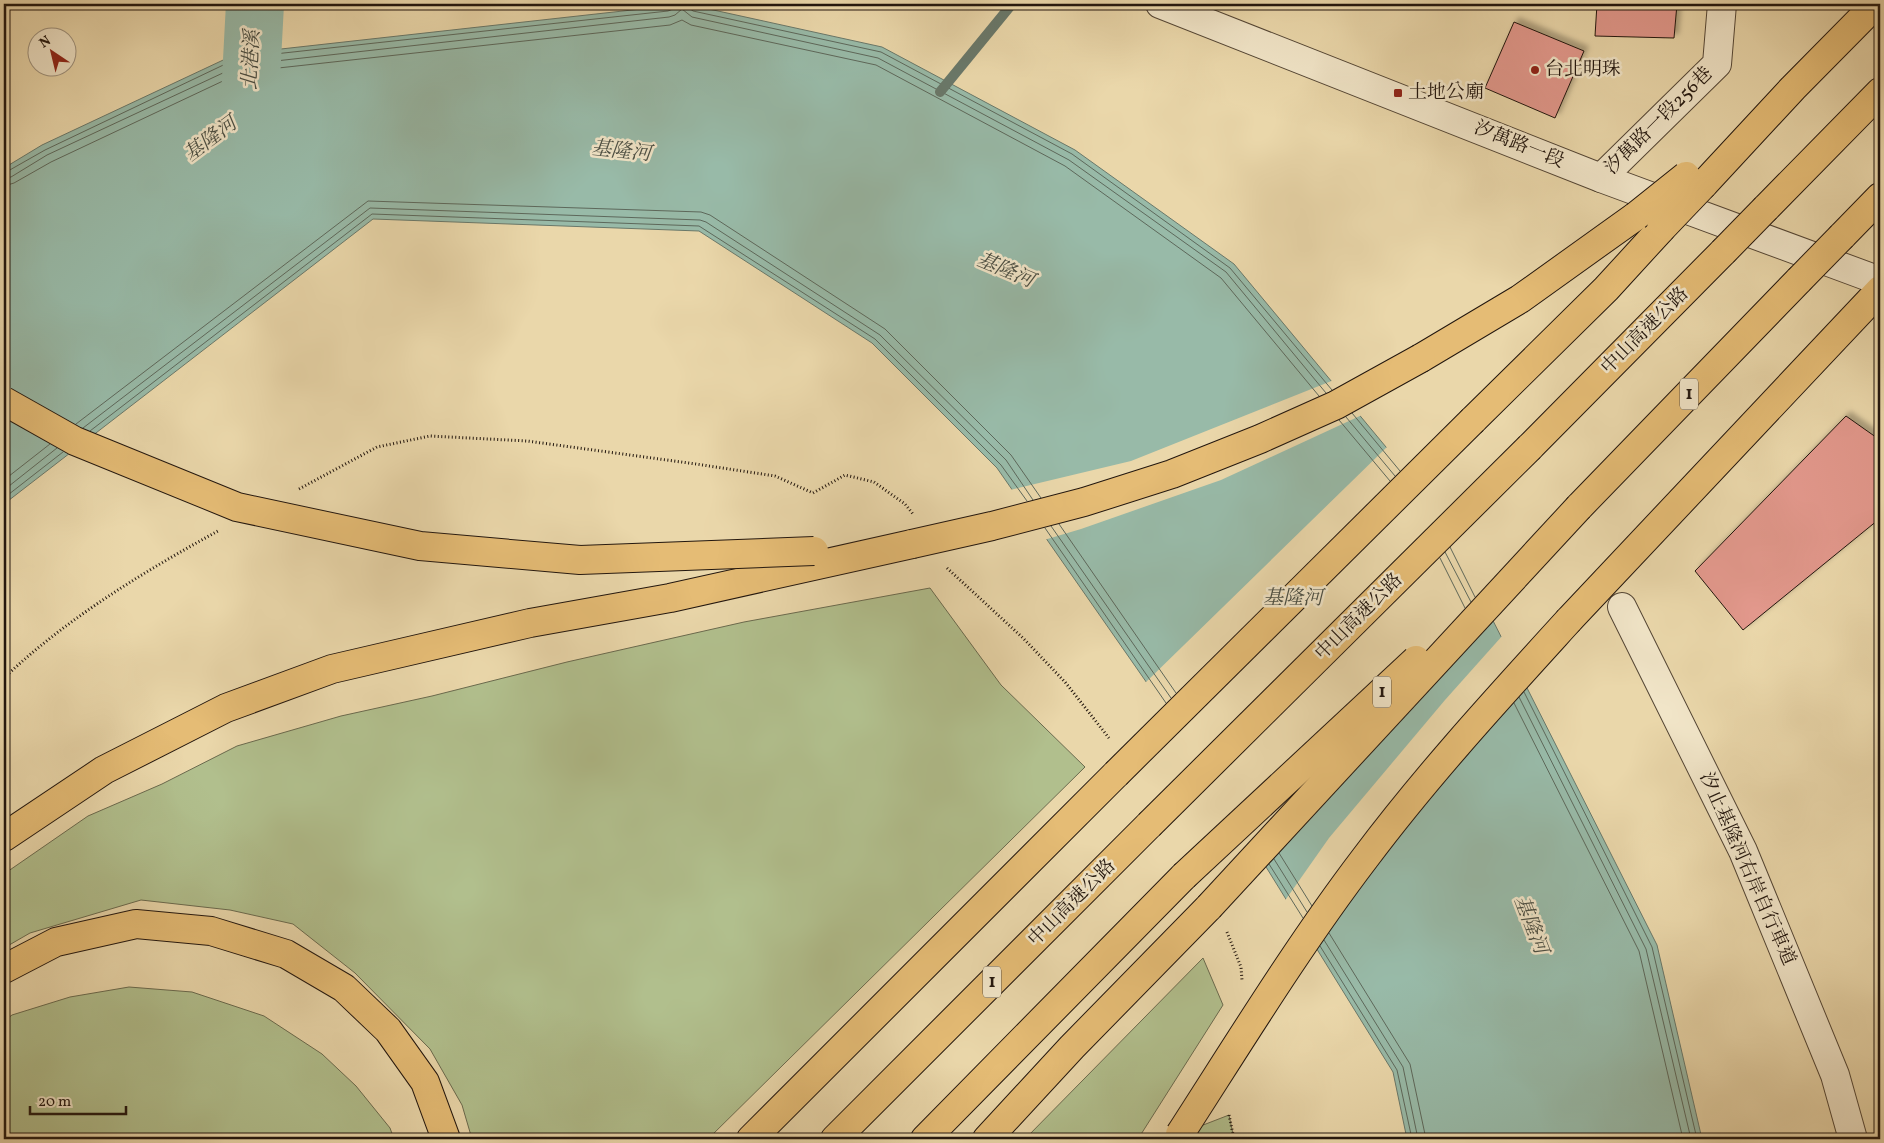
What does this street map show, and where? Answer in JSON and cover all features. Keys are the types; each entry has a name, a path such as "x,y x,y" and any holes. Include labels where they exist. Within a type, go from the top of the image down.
{"highway":[{"path":"4,836 104,770 226,708 332,669 530,623 670,598 912,544 1075,505 1172,474 1260,439 1336,405 1421,358 1520,299 1636,216 1695,180 1793,88 1876,4"},
{"name":"中山高速公路","path":"835,1139 1530,447 1880,92"},
{"path":"750,1139 1606,289 1662,229 1695,180"},
{"name":"1","path":"925,1139 1184,876 1580,507 1880,197"},
{"path":"1179,1137 1281,977 1365,858 1478,720 1569,620 1873,297"},
{"path":"4,400 75,441 238,507 420,546 580,560 814,551 912,544"},
{"path":"987,1139 1072,1047 1210,907 1580,507"},
{"path":"4,969 56,942 136,924 211,931 286,954 344,988 388,1030 425,1082 446,1139"}],"street":[{"name":"汐萬路一段","path":"1160,4 1601,178 1880,281"},
{"name":"汐萬路一段256巷","path":"1601,178 1717,64 1722,4"},
{"name":"汐止基隆河右岸自行車道","path":"1622,607 1744,851 1835,1074 1853,1139"}],"green space":[{"path":"930,588 1001,685 1085,767 708,1139 472,1139 462,1105 430,1049 355,973 293,924 230,910 141,900 30,933 4,948 4,874 88,816 162,784 237,746 341,716 432,696 567,662 744,622"},
{"path":"1203,958 1223,1005 1138,1139 1025,1139"},
{"path":"129,987 192,992 264,1016 322,1054 356,1086 390,1128 394,1139 4,1139 4,1021 12,1015 70,997"},
{"path":"1229,1115 1234,1139 1177,1139 1180,1134"}],"water":[{"name":"基隆河","path":"686,4 882,47 1075,150 1234,264 1435,506 1657,945 1702,1139 1407,1139 1393,1072 1193,749 997,468 872,343 699,231 373,219 4,504 4,168 42,145 236,54"}],"pier":[{"path":"1334,380 1362,415 1221,480 1081,529 1044,540 1010,490 1131,461"},
{"path":"1388,446 1437,504 1491,611 1251,848 1190,751 1144,684"},
{"path":"1503,635 1523,676 1310,943 1284,902 1329,838 1445,700"}],"building":[{"name":"台北明珠","path":"1597,4 1677,4 1674,38 1595,36"},
{"name":"台北明珠","path":"1514,22 1584,51 1555,118 1485,88"},
{"path":"1846,416 1880,440 1880,524 1878,520 1743,630 1695,571"}],"waterway":[{"name":"北港溪","path":"249,116 255,4"},
{"path":"940,92 1012,4"}],"place":[{"name":"台北明珠","path":"1535,70"},
{"name":"土地公廟","path":"1398,93"}]}
